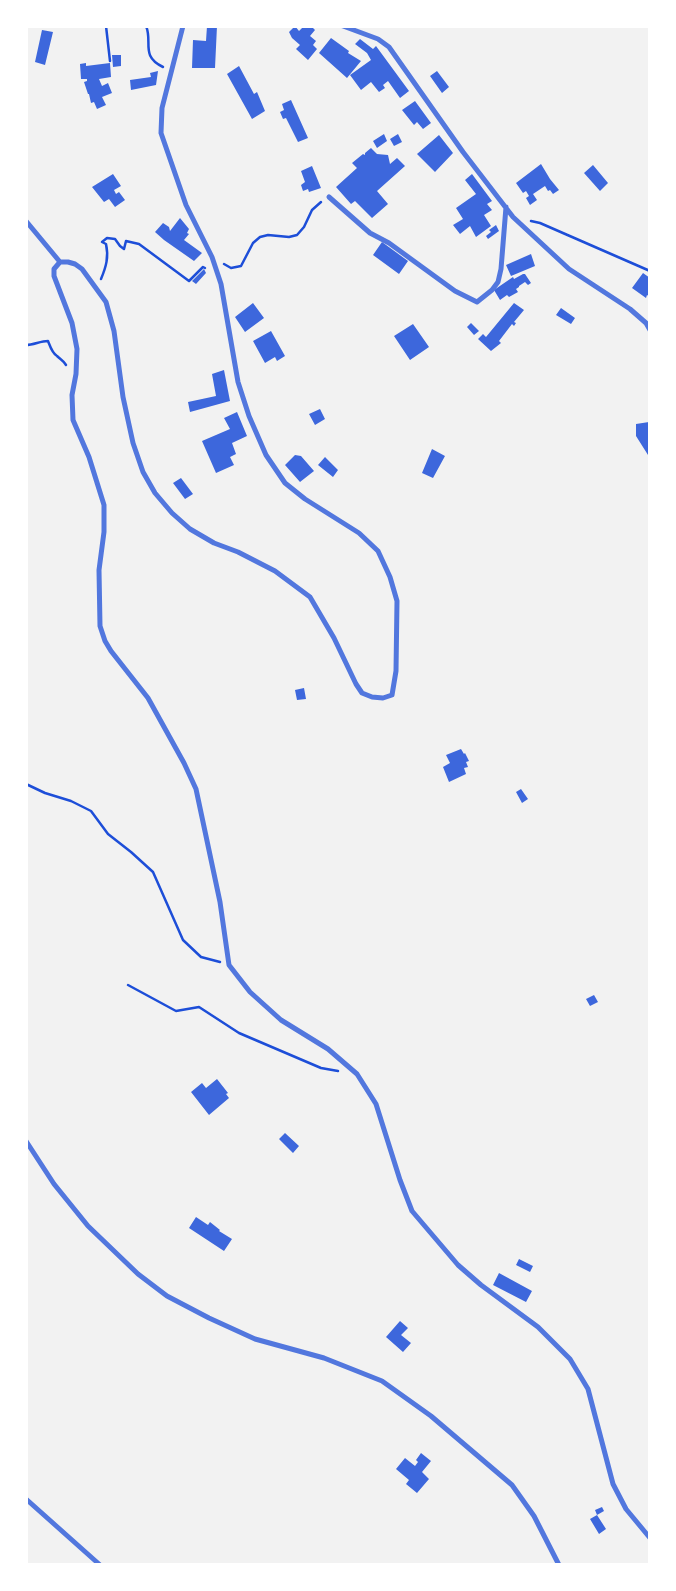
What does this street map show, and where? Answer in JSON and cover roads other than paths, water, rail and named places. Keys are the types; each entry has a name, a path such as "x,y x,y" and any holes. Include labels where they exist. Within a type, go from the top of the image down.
{"street":[{"path":"183,26 162,108 161,133 186,205 212,257 227,314 238,382 249,416 266,455 285,483 305,499 359,533 378,551 390,577 396,601 396,671 392,695 383,698 372,697 362,693 334,638 310,597 275,571 238,552 214,543 190,529 155,493 142,472 133,443 123,397 114,331 106,302 82,269 75,264 60,262 54,268 54,276 72,324 77,350 76,374 72,395 73,420 89,457 104,506 104,532 99,570 100,626 111,651 148,698 184,763 196,789 220,902 229,964 250,992 281,1020 328,1049 357,1074 376,1104 412,1211 458,1265 481,1285 538,1327 570,1359 588,1389 612,1484 626,1509 650,1538"},
{"path":"343,26 378,39 389,47 463,152 519,223 551,254 581,278 630,309 650,330"},
{"path":"328,197 370,233 389,244 455,291 477,302 492,290 498,282 501,269 506,207"},
{"path":"26,221 60,262"},
{"path":"26,1141 54,1184 88,1226 138,1274 167,1296 255,1339 324,1358 382,1381 431,1416 512,1485 534,1516 559,1565"},
{"path":"26,1500 100,1565"}]}
